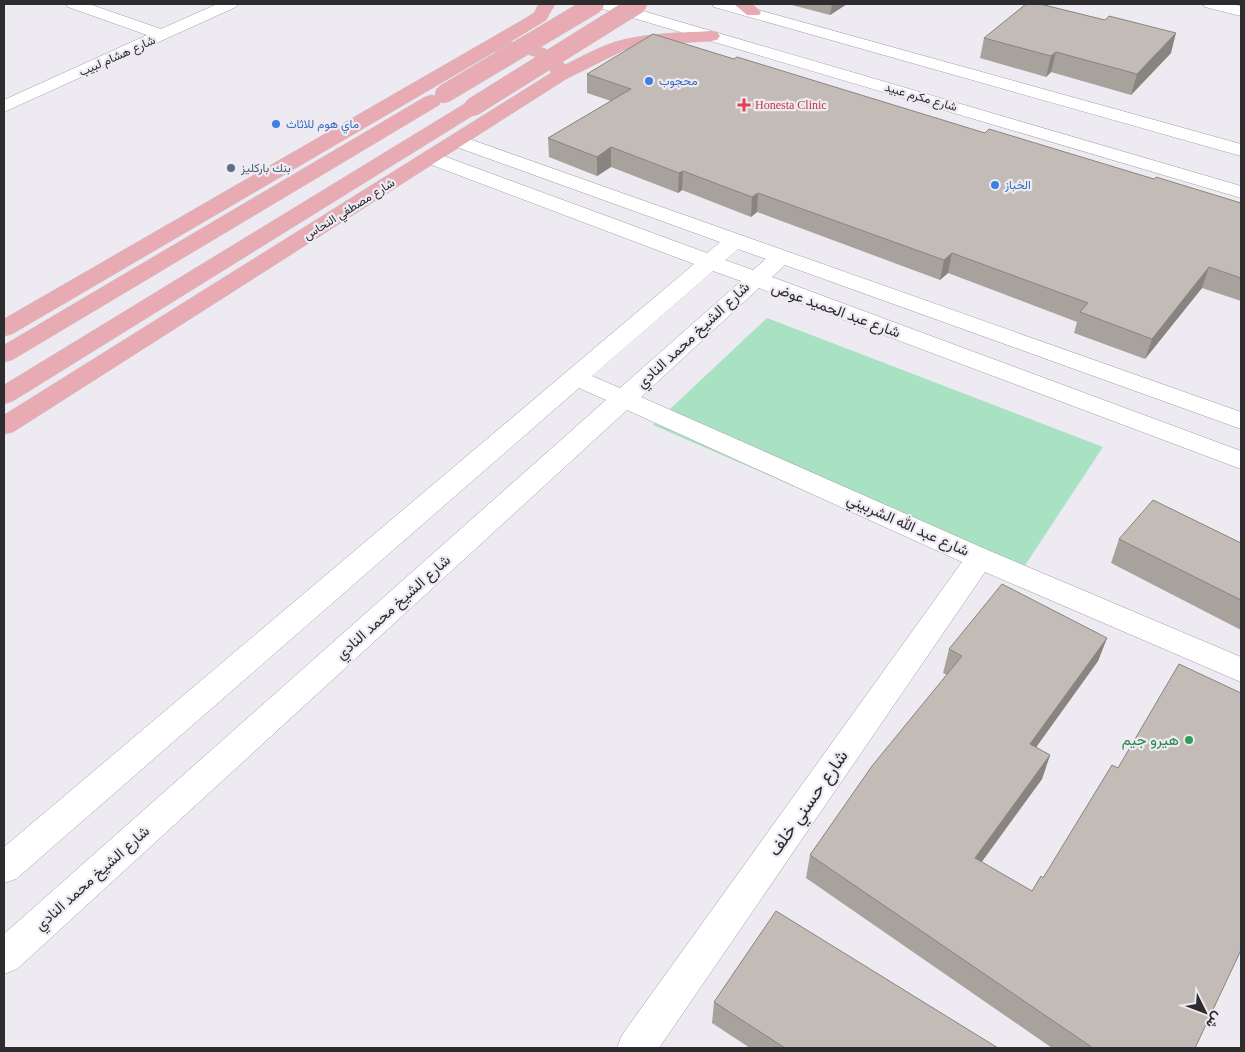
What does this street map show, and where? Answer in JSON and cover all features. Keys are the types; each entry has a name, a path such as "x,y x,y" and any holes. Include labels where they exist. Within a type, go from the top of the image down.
{"main road":[{"path":"4,329 540,16 547,4"},
{"path":"4,355 595,4"},
{"path":"4,396 638,4"},
{"name":"شارع مصطفي النحاس","path":"4,426 560,75 620,46 658,39 711,36"},
{"path":"488,47 512,47 534,51 544,55 556,64 560,75"}],"street":[{"path":"74,4 162,35"},
{"name":"شارع هشام لبيب","path":"4,107 230,4"},
{"name":"شارع مكرم عبيد","path":"602,4 711,36 766,40 1241,192"},
{"path":"720,4 747,8 807,28 1241,150"},
{"path":"1211,4 1241,11"},
{"path":"650,19 669,17 680,10"},
{"path":"766,40 790,28 807,28"},
{"name":"شارع عبد الحميد عوض","path":"458,141 1241,421"},
{"name":"شارع عبد الحميد عوض","path":"431,158 1241,460"},
{"path":"4,868 735,240"},
{"name":"شارع الشيخ محمد النادي","path":"4,958 624,399 754,279 781,257"},
{"name":"شارع عبد الله الشربيني","path":"576,377 980,558 1241,670"},
{"name":"شارع حسني خلف","path":"636,1048 980,558"}],"green space":[{"path":"767,318 1103,447 1014,582 653,425"}],"building":[{"path":"1026,4 1040,4 1105,20 1109,16 1176,33 1137,74 1056,52 1051,56 984,38"},
{"path":"653,34 734,59 737,57 985,133 989,129 1241,203 1241,278 1209,267 1152,339 1080,312 1088,303 952,253 944,260 758,193 752,197 683,171 679,173 611,147 597,157 548,138 631,89 587,74"},
{"path":"1153,500 1241,543 1241,600 1119,539"},
{"path":"1002,584 1107,638 1030,744 1050,755 975,858 1032,891 1041,876 1043,878 1112,765 1118,768 1179,664 1241,693 1241,950 1195,1048 1093,1048 810,855 872,766 962,656 949,649"},
{"path":"776,911 998,1048 785,1048 714,1002"}],"place":[{"name":"محجوب","path":"649,81"},
{"name":"Honesta Clinic","path":"744,105"},
{"name":"ماي هوم للاثاث","path":"276,124"},
{"name":"بنك باركليز","path":"231,168"},
{"name":"الخباز","path":"995,185"},
{"name":"هيرو جيم","path":"1189,740"}]}
